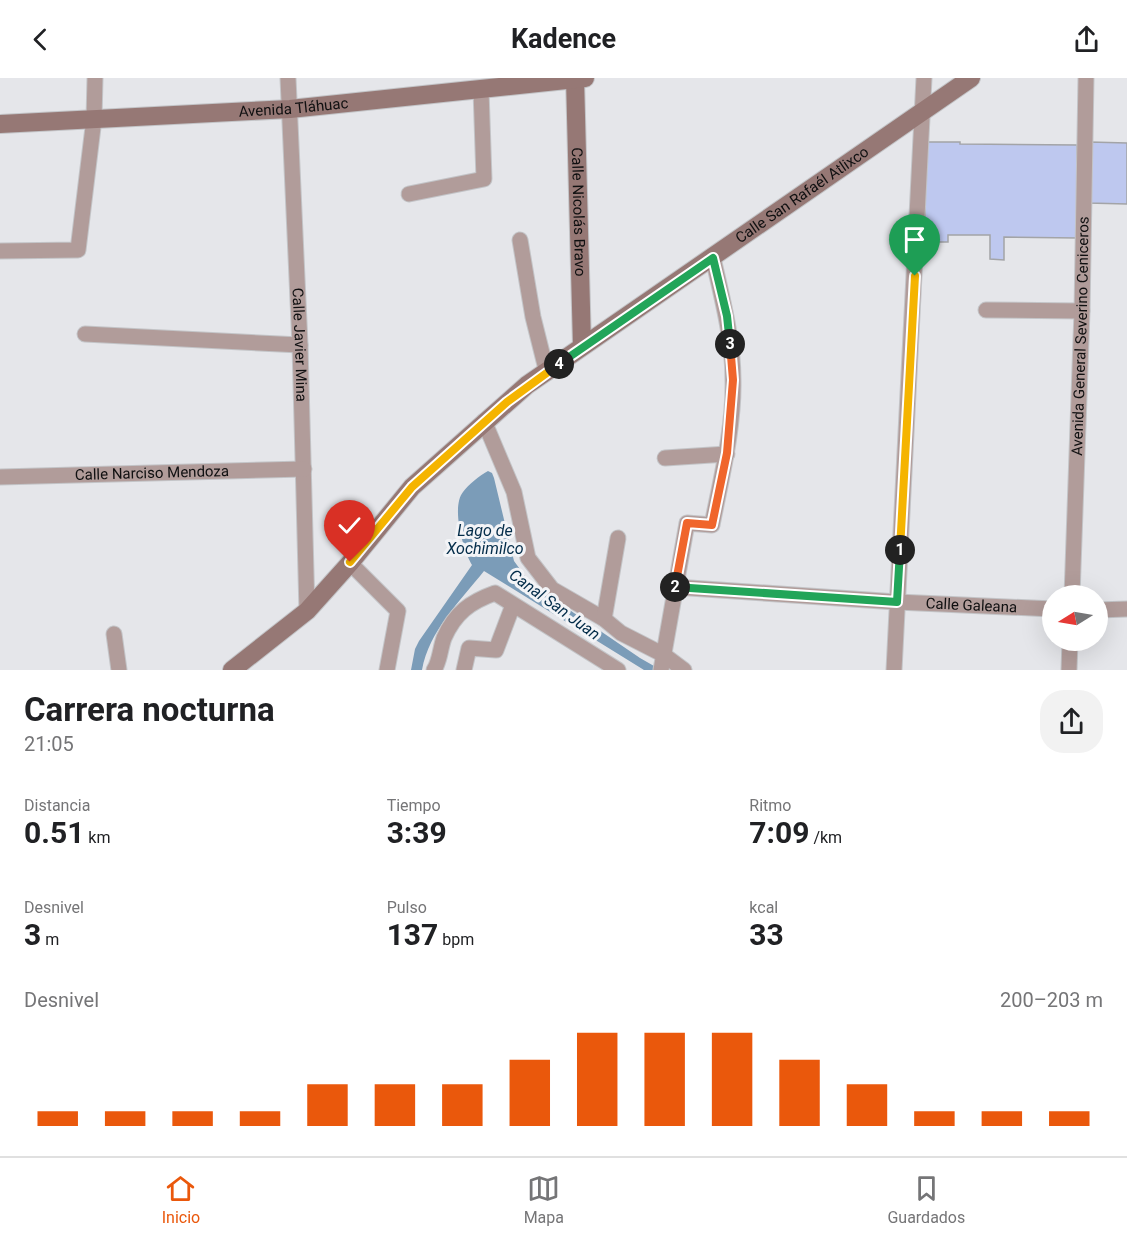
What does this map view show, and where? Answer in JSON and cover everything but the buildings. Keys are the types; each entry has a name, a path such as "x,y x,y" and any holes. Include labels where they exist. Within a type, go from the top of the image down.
{"main road":[{"name":"Avenida Tláhuac","path":"0,124 290,109 578,78"},
{"name":"Calle Nicolás Bravo","path":"578,78 582,346"},
{"name":"Calle San Rafaél Atlixco","path":"232,670 307,611 412,487 527,386 971,78"}],"street":[{"path":"0,251 78,250 94,119 95,78"},
{"name":"Calle Javier Mina","path":"288,78 300,345 307,611"},
{"path":"894,670 924,78"},
{"name":"Avenida General Severino Ceniceros","path":"1072,585 1082,311 1086,78"},
{"path":"409,194 484,179 481,90"},
{"path":"520,240 533,317 547,373"},
{"path":"662,663 687,523 712,525 727,453 733,380 727,316 713,258"},
{"path":"986,310 1082,311"},
{"path":"85,334 300,345"},
{"path":"484,422 514,492 528,558 552,589 603,619 662,663 684,670"},
{"path":"664,458 727,453"},
{"name":"Calle Narciso Mendoza","path":"0,477 304,469"},
{"path":"603,619 618,538"},
{"path":"350,562 398,611 387,670"},
{"name":"Calle Galeana","path":"675,587 897,602 1042,609"},
{"path":"434,670 444,639 461,612 475,600 495,593 618,670"},
{"path":"464,670 469,648 496,650 513,605"},
{"path":"1108,610 1127,609"},
{"path":"114,634 119,670"},
{"path":"1069,670 1070,651"}],"water":[{"name":"Lago de Xochimilco","path":"488,471 494,478 514,561 530,583 661,670 644,670 484,571 438,629 422,670 411,670 419,641 472,565 460,529 458,508 463,492"}],"route":[{"path":"350,562 412,487 507,402 582,346 713,258 727,316 733,380 727,453 712,525 687,523 675,587 897,602 915,276"}],"water label":[{"name":"Canal San Juan","path":"555,604"}]}
